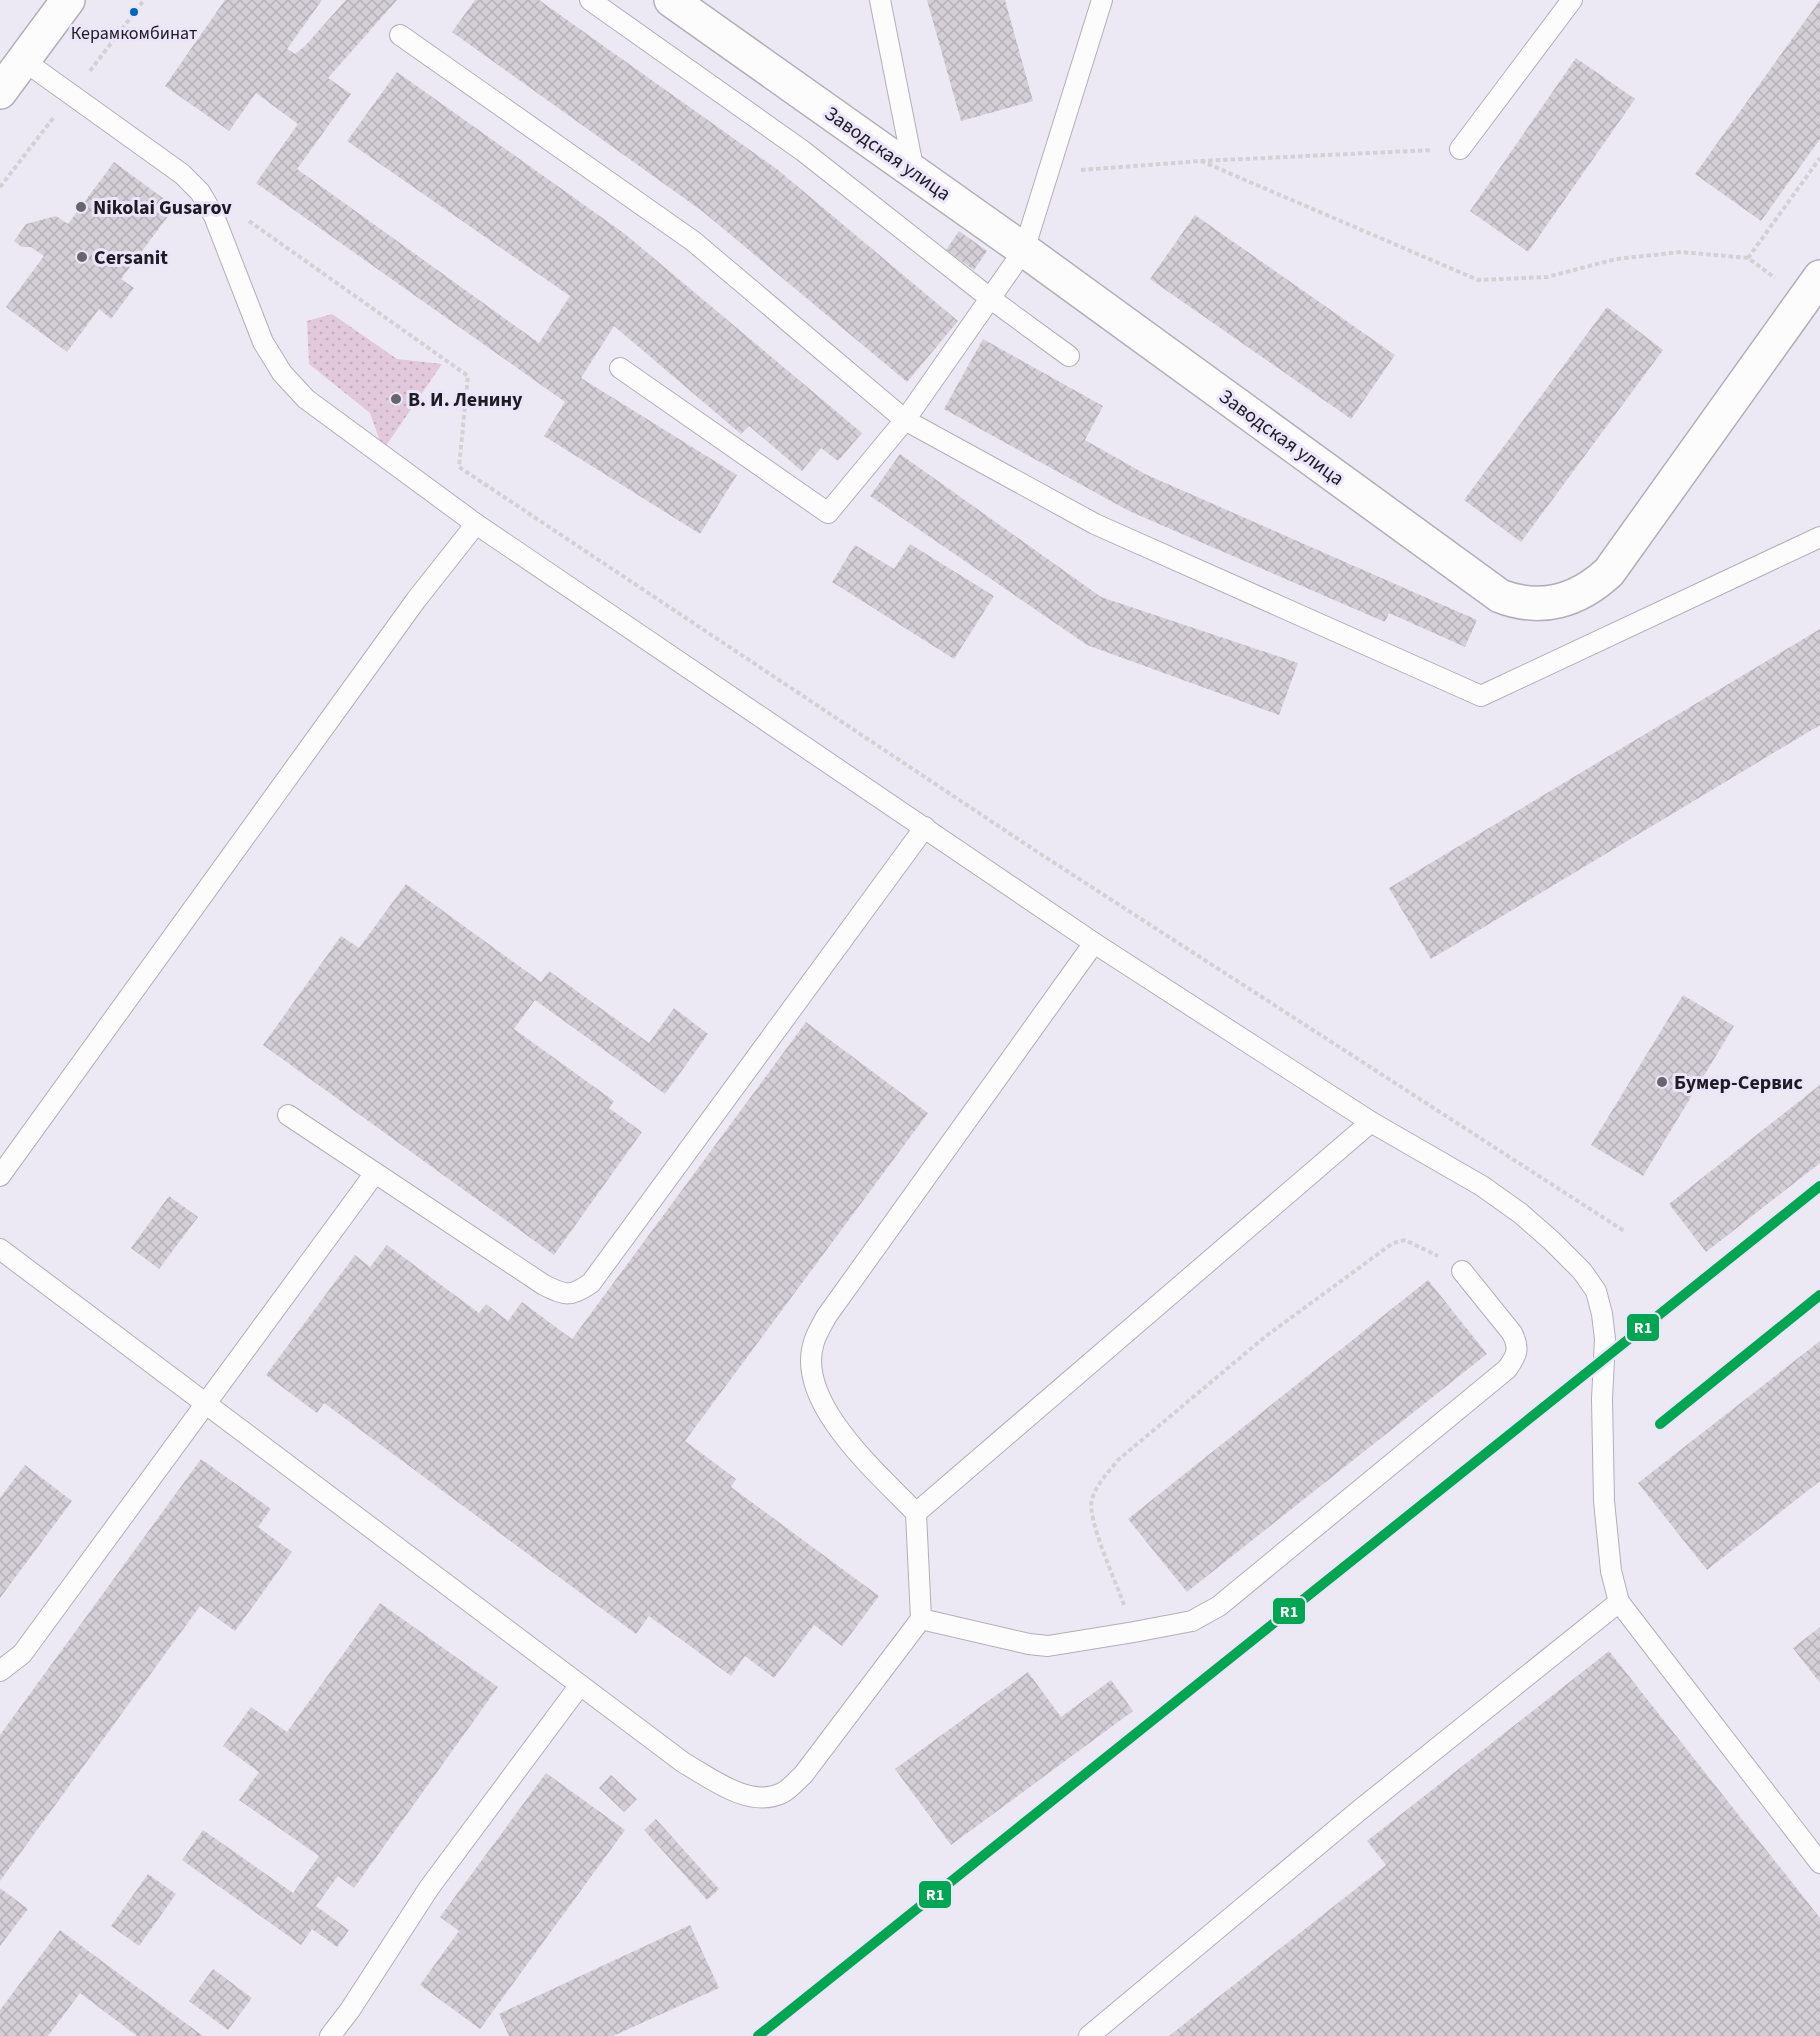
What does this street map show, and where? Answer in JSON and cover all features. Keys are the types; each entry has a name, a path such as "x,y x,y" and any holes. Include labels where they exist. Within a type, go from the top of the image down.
{"street":[{"path":"0,92 68,0"},
{"name":"Заводская улица","path":"671,0 1024,250 1500,596 1517,603 1537,605 1556,602 1594,586 1609,572 1812,288"}],"lane":[{"path":"590,0 802,151 991,299 1069,356"},
{"path":"880,0 914,172"},
{"path":"620,368 828,513 905,420 1024,250 1102,0"},
{"path":"1460,149 1572,0"},
{"path":"400,35 693,241 905,420 1095,524 1481,696 1820,537"},
{"path":"23,60 182,174 200,192 214,216 263,342 282,373 306,399 476,524 1094,943 1371,1122 1482,1186 1520,1213 1582,1271 1596,1291 1605,1339 1602,1399 1604,1501 1611,1571 1620,1602 1820,1863"},
{"path":"0,1176 416,600 476,524"},
{"path":"288,1115 544,1285 561,1294 575,1294 591,1283 925,827"},
{"path":"0,1249 684,1763 733,1791 758,1798 782,1793 803,1775 921,1619 916,1513 843,1436 819,1398 811,1368 813,1343 826,1317 1094,943"},
{"path":"916,1513 1371,1122"},
{"path":"0,1671 22,1654 375,1173"},
{"path":"921,1619 1029,1644 1048,1646 1192,1621 1219,1606 1507,1369 1515,1357 1518,1344 1512,1333 1462,1271"},
{"path":"1089,2036 1361,1809 1620,1602"},
{"path":"330,2036 350,2010 429,1888 580,1685"}],"path":[{"path":"1048,172 1201,161 1460,149"},
{"path":"1748,258 1820,158"},
{"path":"1201,161 1478,280 1547,277 1616,259 1681,252 1748,258 1812,288"},
{"path":"249,221 468,376 459,467 1039,853 1623,1231"},
{"path":"1134,1632 1093,1519 1091,1502 1098,1483 1118,1460 1266,1336 1393,1243 1406,1240 1437,1255 1462,1271"}],"shaded area":[{"path":"332,314 397,359 442,364 383,450 370,413 309,364 307,321"}],"building":[{"path":"225,0 322,0 287,49 295,54 346,0 397,0 328,78 351,94 297,169 539,343 570,296 347,141 397,72 625,234 862,433 838,461 821,448 802,471 749,426 741,434 614,326 581,378 737,475 700,534 544,436 565,402 256,183 298,124 256,93 229,131 165,86"},
{"path":"475,0 539,0 778,170 958,321 907,382 702,211 452,32"},
{"path":"927,0 1005,0 1033,101 961,121"},
{"path":"1820,0 1820,139 1761,221 1695,174"},
{"path":"1576,58 1635,99 1528,252 1470,211"},
{"path":"114,162 175,207 121,279 134,288 111,319 99,309 67,352 6,307 44,256 31,247 22,247 14,241 26,224 56,216 68,224"},
{"path":"1195,215 1395,355 1351,419 1150,279"},
{"path":"959,231 987,251 974,270 946,250"},
{"path":"1607,307 1663,350 1521,542 1464,500"},
{"path":"983,339 1103,406 1085,440 1145,474 1477,620 1465,647 1389,613 1385,622 1129,511 944,409"},
{"path":"900,454 1101,597 1298,663 1279,715 1087,645 870,496"},
{"path":"910,544 994,596 954,659 832,582 855,545 894,569"},
{"path":"1820,629 1820,725 1431,959 1389,888"},
{"path":"406,884 541,982 549,971 649,1043 674,1008 708,1034 665,1094 535,1000 514,1029 614,1101 609,1108 642,1132 554,1255 263,1045 341,936 359,948"},
{"path":"1683,995 1734,1026 1643,1176 1591,1145"},
{"path":"806,1022 928,1113 685,1441 736,1479 731,1487 879,1596 842,1646 814,1625 774,1678 745,1656 731,1676 649,1616 636,1634 324,1403 317,1413 266,1375 355,1255 370,1267 387,1245 479,1313 486,1304 508,1321 522,1302 572,1339"},
{"path":"1820,1085 1820,1163 1706,1252 1669,1204"},
{"path":"169,1196 198,1217 159,1269 131,1248"},
{"path":"1428,1280 1487,1354 1187,1592 1128,1519"},
{"path":"1820,1341 1820,1481 1707,1570 1638,1483"},
{"path":"201,1459 271,1509 258,1527 292,1552 235,1631 200,1606 0,1881 0,1735"},
{"path":"25,1465 72,1501 0,1598 0,1498"},
{"path":"380,1603 498,1687 354,1888 338,1876 316,1906 349,1930 337,1947 312,1929 301,1945 182,1860 203,1830 293,1893 319,1856 239,1800 259,1772 223,1746 251,1707 287,1732"},
{"path":"1820,1627 1820,1683 1793,1648"},
{"path":"1609,1651 1820,1918 1820,2036 1169,2036 1386,1865 1367,1841"},
{"path":"1028,1672 1061,1717 1111,1680 1133,1711 951,1845 895,1769"},
{"path":"546,1773 625,1830 480,2029 420,1985 459,1931 440,1917"},
{"path":"611,1775 637,1799 624,1812 599,1788"},
{"path":"656,1819 719,1889 707,1900 644,1830"},
{"path":"148,1874 176,1894 139,1946 111,1926"},
{"path":"0,1888 28,1909 0,1946"},
{"path":"690,1925 719,1988 613,2036 509,2036 499,2014"},
{"path":"60,1930 203,2036 137,2036 80,1993 48,2036 0,2036 0,2010"},
{"path":"213,1969 252,1998 228,2030 189,2001"}],"transit line":[{"name":"R1","path":"758,2036 1820,1186"},
{"name":"R1","path":"1660,1424 1820,1295"}],"place":[{"name":"Керамкомбинат","path":"134,12"},
{"name":"Nikolai Gusarov","path":"81,207"},
{"name":"Cersanit","path":"82,257"},
{"name":"В. И. Ленину","path":"396,399"},
{"name":"Бумер-Сервис","path":"1662,1082"}]}
